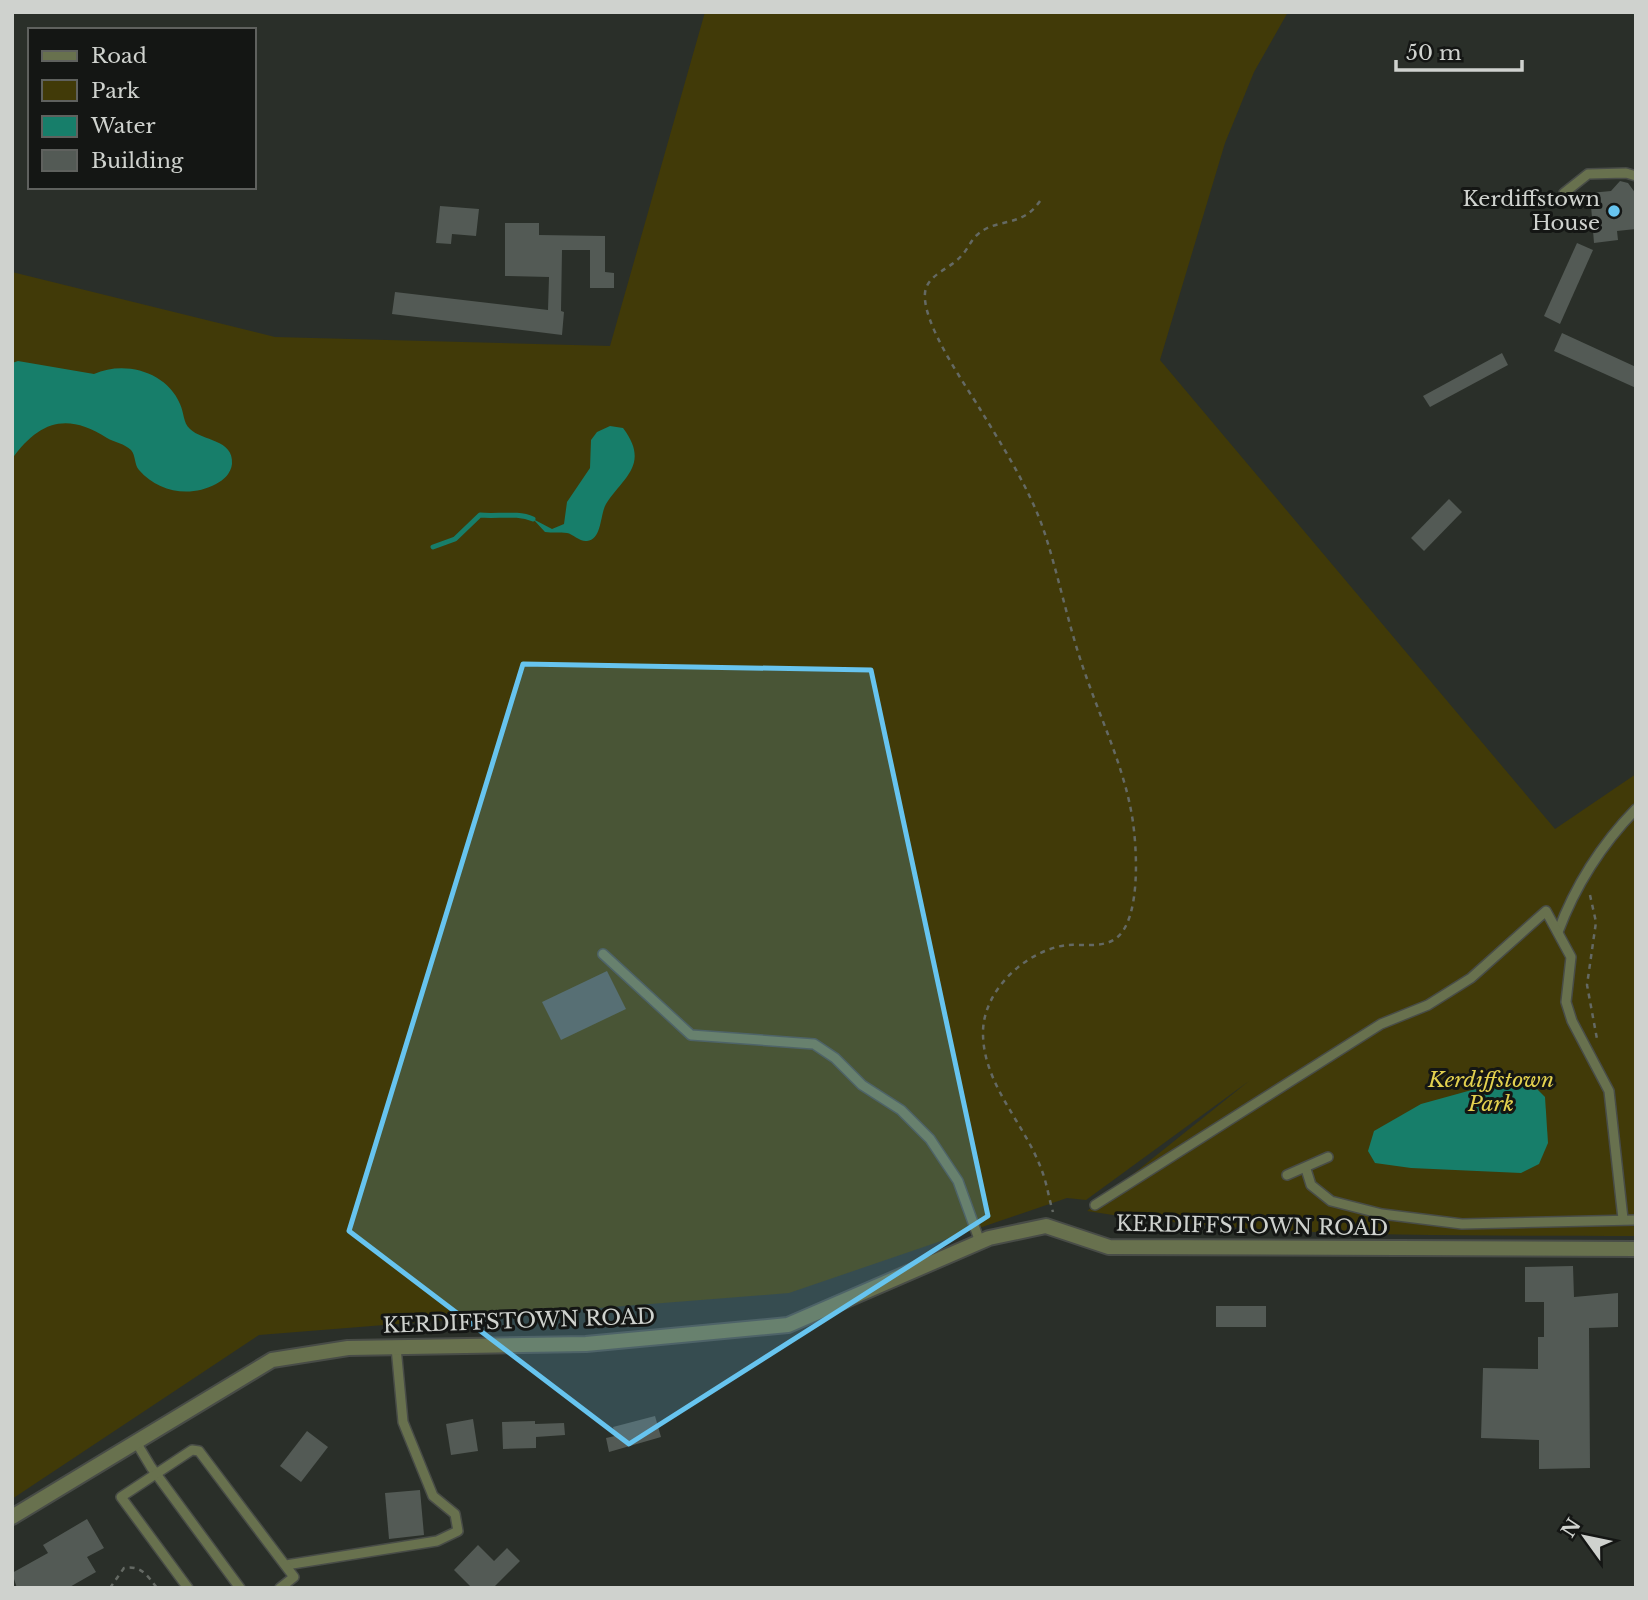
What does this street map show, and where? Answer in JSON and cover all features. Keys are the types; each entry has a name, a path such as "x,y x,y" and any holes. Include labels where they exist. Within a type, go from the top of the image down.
{"street":[{"name":"KERDIFFSTOWN ROAD","path":"12,1517 272,1360 348,1348 586,1344 788,1325 980,1242 1046,1226 1110,1247 1636,1249"}],"lane":[{"path":"1564,193 1588,174 1626,173 1636,176"},
{"path":"1558,932 1569,903 1583,879 1636,809"},
{"path":"1095,1205 1381,1024 1429,1005 1471,978 1546,911 1571,957 1566,1002 1572,1021 1609,1091 1623,1219"},
{"path":"603,954 691,1035 814,1044 835,1058 862,1086 901,1110 930,1139 958,1181 980,1242"},
{"path":"1287,1175 1306,1169 1328,1157"},
{"path":"1306,1169 1311,1185 1331,1200 1382,1214 1462,1224 1636,1220"},
{"path":"286,1565 436,1541 458,1531 455,1514 433,1496 403,1422 396,1347"},
{"path":"136,1442 240,1588"},
{"path":"188,1588 121,1497 192,1450 199,1451 294,1577 280,1588"}],"path":[{"path":"1040,201 1027,217 977,235 960,258 930,279 925,294 937,338 1004,448 1044,531 1067,617 1103,716 1132,815 1137,864 1131,918 1123,932 1105,943 1064,945 1032,957 1015,969 1002,987 988,1009 983,1029 985,1064 1042,1170 1057,1229"},
{"path":"1583,879 1596,922 1587,985 1598,1043"},
{"path":"110,1588 124,1568 135,1566 146,1573 157,1588"}],"highlighted area":[{"path":"523,664 871,670 988,1216 629,1444 349,1231"}],"green space":[{"name":"Kerdiffstown Park","path":"705,12 1288,12 1254,72 1225,143 1160,360 1555,829 1636,774 1636,1236 1291,1231 1222,1227 1087,1211 1249,1081 1086,1200 1067,1198 789,1293 259,1335 12,1499 12,272 275,337 610,346"}],"water":[{"path":"18,361 94,374 119,368 131,369 155,377 174,393 190,429 228,450 232,464 227,476 216,484 196,491 165,488 139,470 129,448 93,430 66,423 43,429 22,446 12,459 12,363"},
{"path":"610,426 623,428 631,441 634,461 626,478 606,504 595,536 592,540 584,541 567,533 545,532 533,519 552,529 564,524 567,502 590,468 591,440 597,432"},
{"path":"1508,1080 1528,1080 1545,1097 1548,1143 1539,1164 1521,1173 1411,1168 1375,1163 1368,1151 1374,1131 1421,1104"}],"building":[{"name":"Kerdiffstown House","path":"1620,181 1628,183 1636,194 1636,229 1617,231 1618,240 1594,243 1590,193 1611,191"},
{"path":"440,206 479,209 476,236 452,234 451,244 436,243"},
{"path":"505,223 539,223 539,235 605,236 605,272 614,273 614,288 590,288 590,250 562,250 562,335 392,314 395,292 548,310 549,277 505,276"},
{"path":"1577,243 1593,250 1560,324 1544,316"},
{"path":"1562,333 1636,367 1636,388 1554,351"},
{"path":"1502,353 1508,365 1430,407 1423,396"},
{"path":"1449,499 1462,512 1424,551 1411,538"},
{"path":"607,971 626,1009 561,1040 542,1002"},
{"path":"1573,1266 1574,1297 1618,1293 1618,1327 1589,1328 1590,1468 1539,1469 1539,1440 1481,1438 1483,1368 1538,1369 1538,1337 1544,1337 1544,1302 1525,1302 1525,1267"},
{"path":"1216,1306 1266,1306 1266,1327 1216,1327"},
{"path":"655,1416 661,1437 609,1452 606,1438 615,1436 613,1427"},
{"path":"473,1419 478,1451 451,1455 446,1424"},
{"path":"535,1421 535,1424 564,1423 565,1435 536,1437 536,1448 503,1449 502,1422"},
{"path":"307,1431 328,1447 301,1482 280,1466"},
{"path":"420,1490 424,1535 389,1539 385,1493"},
{"path":"87,1519 104,1548 87,1557 96,1572 68,1588 17,1588 12,1573 48,1553 43,1545"},
{"path":"478,1545 494,1561 507,1548 520,1561 493,1588 472,1588 454,1570"}],"waterway":[{"path":"433,547 455,539 480,515 514,515 533,519"}],"place":[{"name":"Kerdiffstown House","path":"1614,211"}]}
